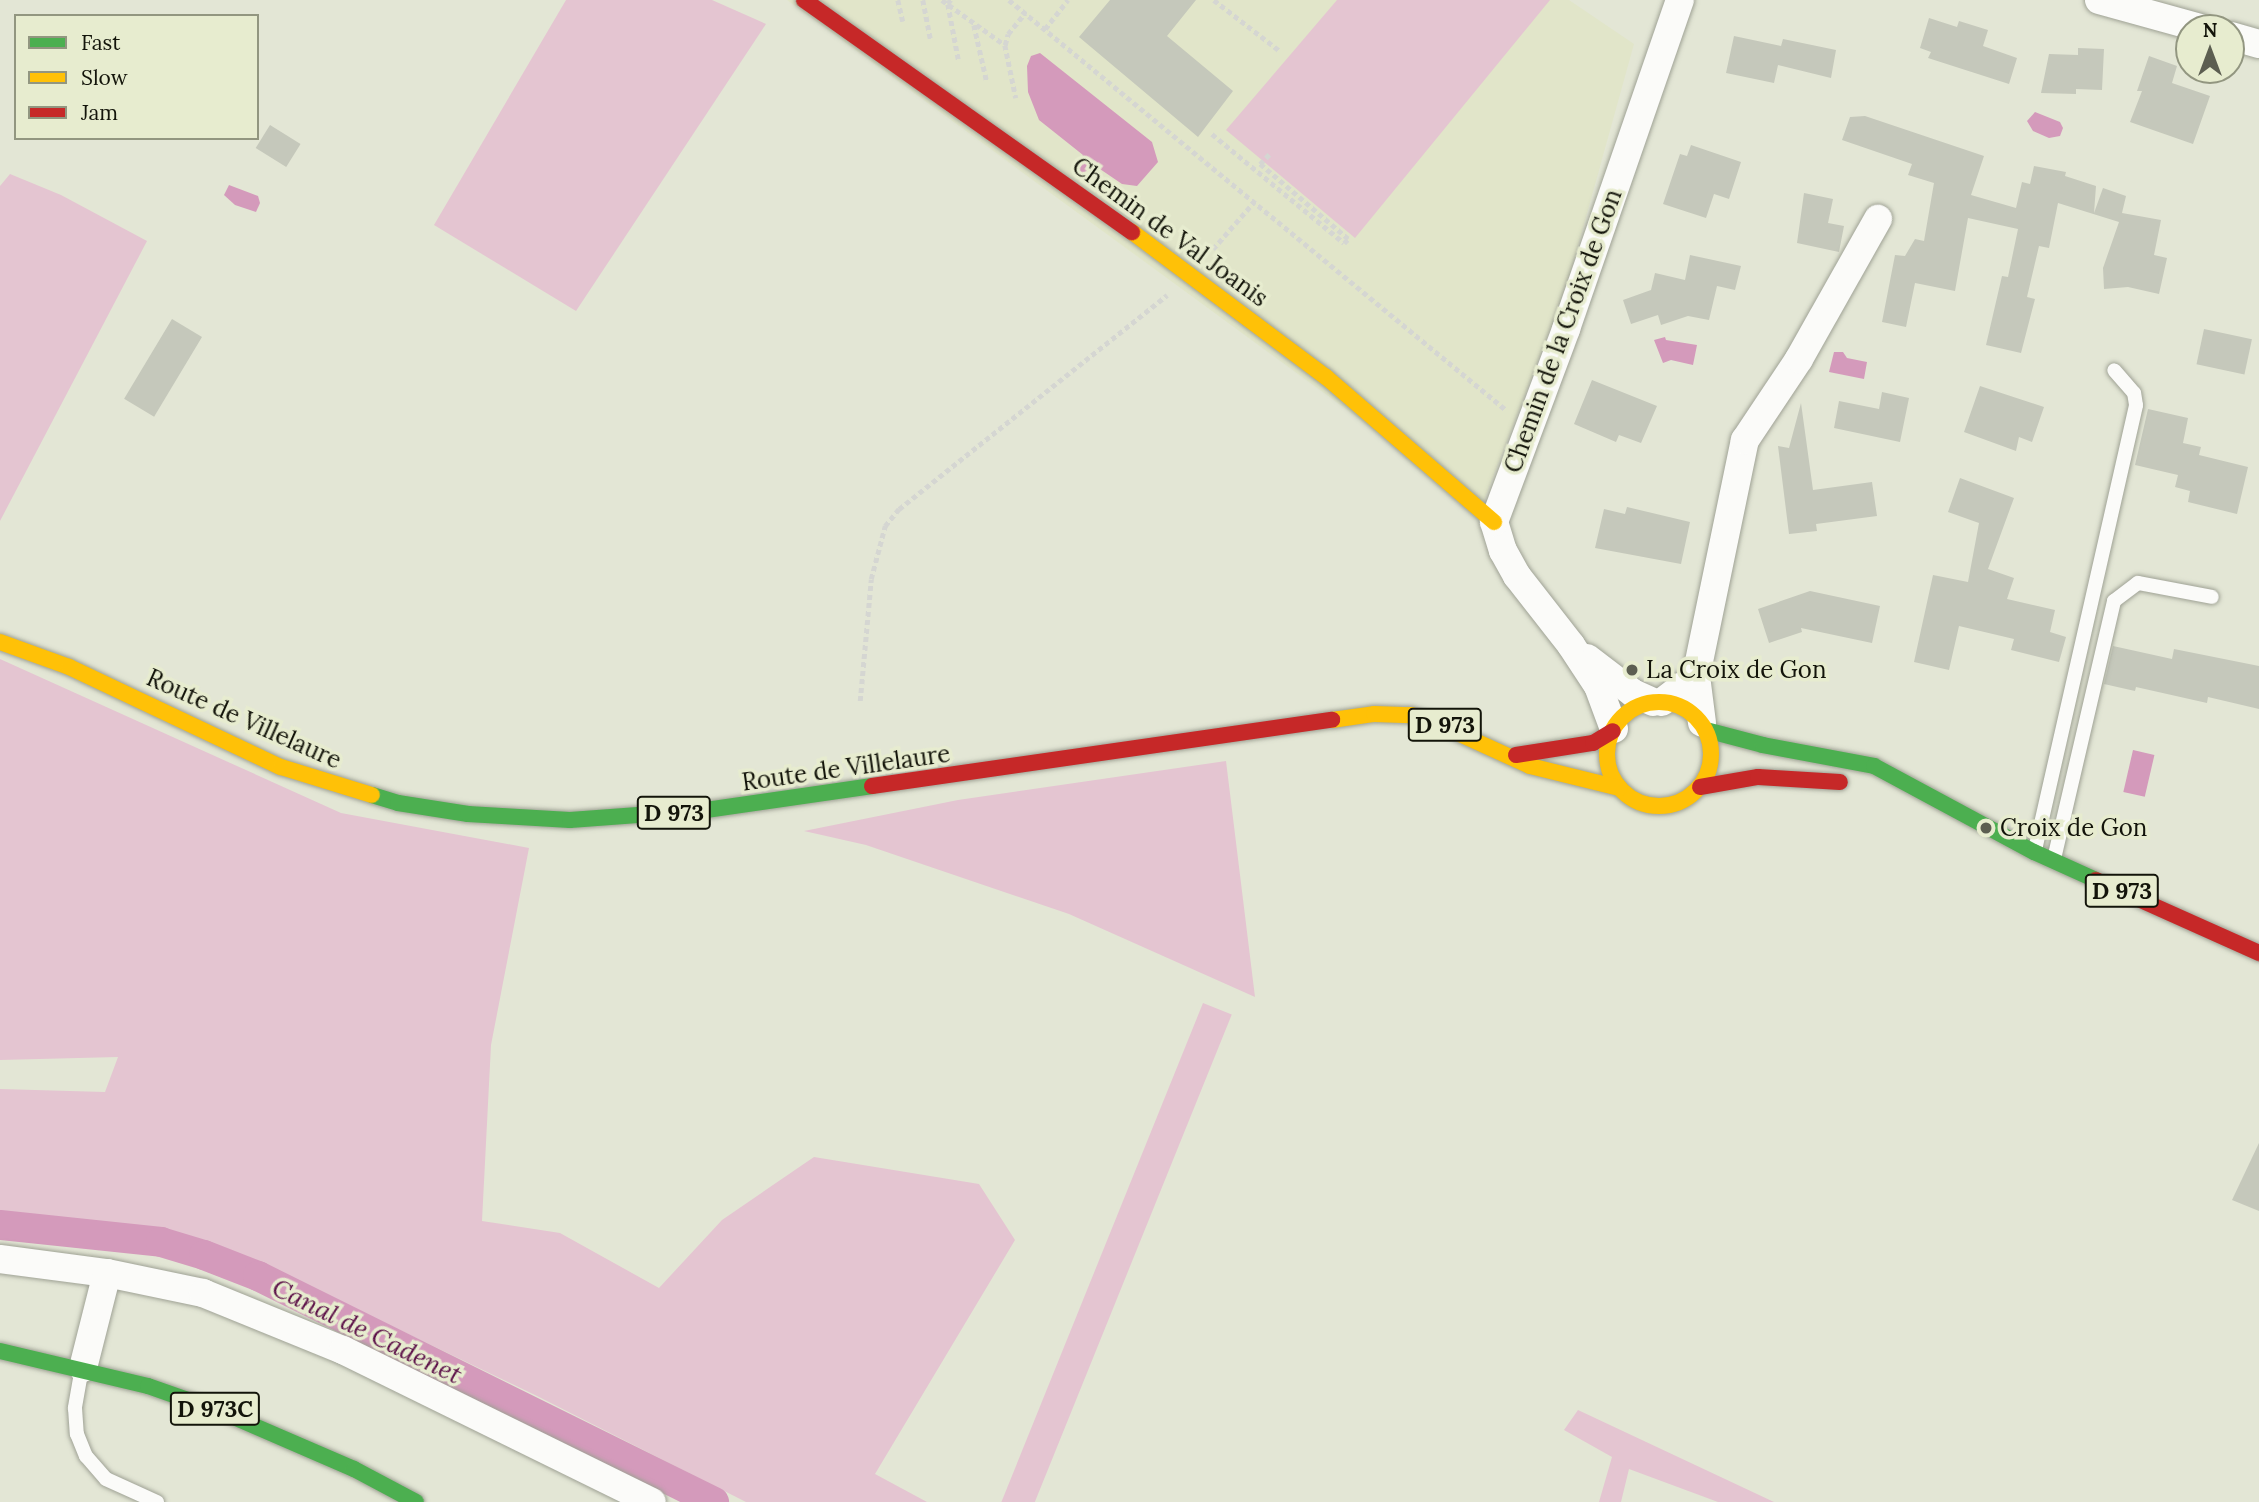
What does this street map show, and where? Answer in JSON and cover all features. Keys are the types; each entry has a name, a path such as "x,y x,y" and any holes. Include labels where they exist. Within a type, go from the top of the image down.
{"main road":[{"name":"Chemin de Val Joanis","path":"804,0 1193,275 1326,377 1413,449 1494,522"},
{"name":"Route de Villelaure","path":"0,642 69,667 281,767 398,803 479,815 570,820 706,810 1374,714 1410,715 1429,720 1548,771 1619,788"},
{"path":"1658,702 1691,712 1704,727 1712,760 1700,787 1686,799 1669,806 1642,803 1619,788 1607,760 1613,730 1630,711 1658,702"},
{"name":"D 973","path":"1704,727 1763,746 1874,766 2034,852 2259,953"},
{"name":"Route de Villelaure","path":"1510,755 1560,750 1593,743 1613,730"},
{"path":"1700,787 1769,777 1812,778 1858,785"},
{"name":"D 973","path":"1895,796 1986,828"},
{"name":"D 973C","path":"0,1351 83,1368 148,1386 283,1436 416,1502"}],"street":[{"name":"Chemin de la Croix de Gon","path":"1494,522 1566,329 1681,0"},
{"path":"2099,0 2175,21"},
{"path":"1704,727 1696,676 1745,440 1799,359 1878,219"},
{"path":"1494,522 1503,551 1517,576 1571,645 1598,686 1613,730"},
{"path":"1571,645 1624,687 1658,702 1696,676"},
{"path":"0,1259 107,1273 203,1293 331,1345 652,1502"},
{"path":"83,1368 107,1273"}],"lane":[{"path":"2034,852 2136,405 2134,393 2114,370"},
{"path":"2053,860 2114,601 2138,583 2212,597"},
{"path":"83,1368 75,1408 77,1434 86,1456 106,1479 157,1502"}],"path":[{"path":"898,0 903,21"},
{"path":"923,0 931,41"},
{"path":"942,0 949,2 1005,45"},
{"path":"1009,0 1514,414"},
{"path":"1045,29 1068,0"},
{"path":"1214,0 1280,51"},
{"path":"949,2 959,62"},
{"path":"1016,98 1005,45 1007,34 1025,13"},
{"path":"974,25 987,82"},
{"path":"1212,134 1344,243 1348,239 1260,164 1271,152"},
{"path":"860,701 872,579 885,526 899,509 1193,275"}],"shaded area":[{"path":"566,0 712,0 766,24 576,311 434,225"},
{"path":"787,0 1569,0 1634,44 1566,289 1481,508"},
{"path":"1337,0 1550,0 1355,238 1226,130"},
{"path":"1040,53 1152,142 1158,162 1137,186 1122,184 1097,167 1088,179 1075,167 1083,155 1039,120 1028,92 1027,66 1031,56"},
{"path":"2035,112 2060,122 2063,128 2060,136 2049,138 2033,131 2027,121"},
{"path":"10,174 61,195 147,241 0,521 0,186"},
{"path":"229,185 258,196 260,203 256,212 235,205 224,195"},
{"path":"1665,337 1666,340 1697,345 1693,365 1671,360 1663,363 1654,340"},
{"path":"1834,352 1843,352 1847,358 1867,362 1864,379 1829,372"},
{"path":"0,659 341,813 529,848 491,1045 482,1221 560,1233 659,1288 722,1220 814,1157 979,1184 1015,1240 875,1474 927,1502 746,1502 537,1396 329,1296 220,1249 165,1231 0,1212 0,1089 105,1092 118,1057 0,1060"},
{"path":"2133,750 2154,755 2145,797 2123,792"},
{"path":"1226,761 1255,997 1069,914 866,845 804,831 958,800"},
{"path":"1203,1003 1232,1015 1035,1502 1001,1502"},
{"path":"1578,1410 1774,1502 1718,1502 1629,1469 1621,1502 1599,1502 1612,1457 1564,1430"}],"building":[{"path":"1110,0 1196,0 1167,36 1233,91 1198,137 1079,37"},
{"path":"1929,18 1957,27 1959,21 1988,30 1983,46 2017,58 2009,84 1928,58 1931,52 1920,48"},
{"path":"1734,36 1781,46 1783,39 1836,50 1831,78 1778,65 1774,83 1726,73"},
{"path":"2078,48 2104,49 2102,90 2076,89 2076,94 2041,93 2049,54 2078,55"},
{"path":"2149,56 2175,65 2172,83 2210,96 2193,144 2130,122 2142,91 2137,91"},
{"path":"1865,116 1984,156 1971,195 2016,208 2022,182 2030,184 2034,166 2066,172 2065,176 2096,186 2094,213 2103,188 2126,196 2122,213 2161,220 2154,255 2167,258 2159,294 2128,287 2104,289 2103,268 2119,222 2058,203 2049,248 2039,246 2027,297 2035,299 2021,353 1986,345 2002,276 2008,277 2018,229 1968,218 1955,291 1915,283 1906,327 1882,322 1895,255 1905,256 1915,239 1924,241 1934,183 1908,175 1912,164 1842,140 1850,117"},
{"path":"270,125 301,144 286,167 256,148"},
{"path":"1691,145 1741,162 1729,199 1714,194 1706,218 1663,204 1680,154 1687,156"},
{"path":"1804,193 1833,199 1828,223 1844,226 1839,252 1797,243"},
{"path":"1690,255 1741,266 1735,290 1717,286 1709,320 1688,316 1661,325 1658,315 1631,324 1623,300 1651,290 1655,273 1685,280"},
{"path":"172,319 202,337 154,417 124,399"},
{"path":"2204,329 2252,339 2244,374 2197,364"},
{"path":"1592,380 1657,406 1641,443 1619,435 1616,442 1574,424"},
{"path":"1980,386 2044,407 2032,442 2019,437 2016,451 1964,432"},
{"path":"1882,392 1909,398 1900,442 1834,428 1839,401 1879,409"},
{"path":"1801,403 1813,490 1872,482 1877,516 1816,524 1817,531 1789,534 1778,446 1789,448"},
{"path":"2148,409 2188,418 2183,443 2201,447 2199,455 2248,467 2237,514 2188,502 2190,491 2175,487 2178,475 2135,465"},
{"path":"1960,478 2014,498 1988,569 2014,578 2007,599 2055,610 2050,632 2066,637 2059,662 2011,650 2014,639 1959,626 1949,670 1914,662 1933,575 1968,582 1979,523 1948,512"},
{"path":"1627,507 1690,522 1681,564 1595,548 1604,509 1625,514"},
{"path":"1810,591 1880,606 1872,643 1801,628 1802,632 1769,643 1758,609"},
{"path":"2113,646 2172,659 2174,649 2259,666 2259,709 2208,697 2207,703 2136,687 2135,691 2104,684"},
{"path":"2259,1143 2259,1211 2232,1200"}],"waterway":[{"name":"Canal de Cadenet","path":"0,1225 161,1242 204,1255 258,1276 714,1502"}],"traffic: fast":[{"path":"1706,730 1763,745 1874,766 2034,852 2096,880"},
{"path":"372,795 398,803 468,814 570,820 706,810 872,786"},
{"path":"0,1351 148,1386 222,1412 354,1469 416,1502"}],"traffic: slow":[{"path":"1132,232 1326,377 1494,522"},
{"path":"0,642 69,667 281,767 372,795"},
{"path":"1659,702 1679,706 1696,717 1707,734 1711,754 1707,774 1696,791 1679,802 1659,806 1639,802 1622,791 1611,774 1607,754 1611,734 1622,717 1639,706 1659,702"},
{"path":"1332,720 1374,714 1411,715 1429,720 1530,766 1619,788"}],"traffic: jam":[{"path":"804,0 1132,232"},
{"path":"872,786 1332,720"},
{"path":"1516,755 1593,743 1613,731"},
{"path":"1700,787 1758,777 1840,782"},
{"path":"2096,880 2259,953"}],"place":[{"name":"La Croix de Gon","path":"1632,670"},
{"name":"Croix de Gon","path":"1986,828"}]}
